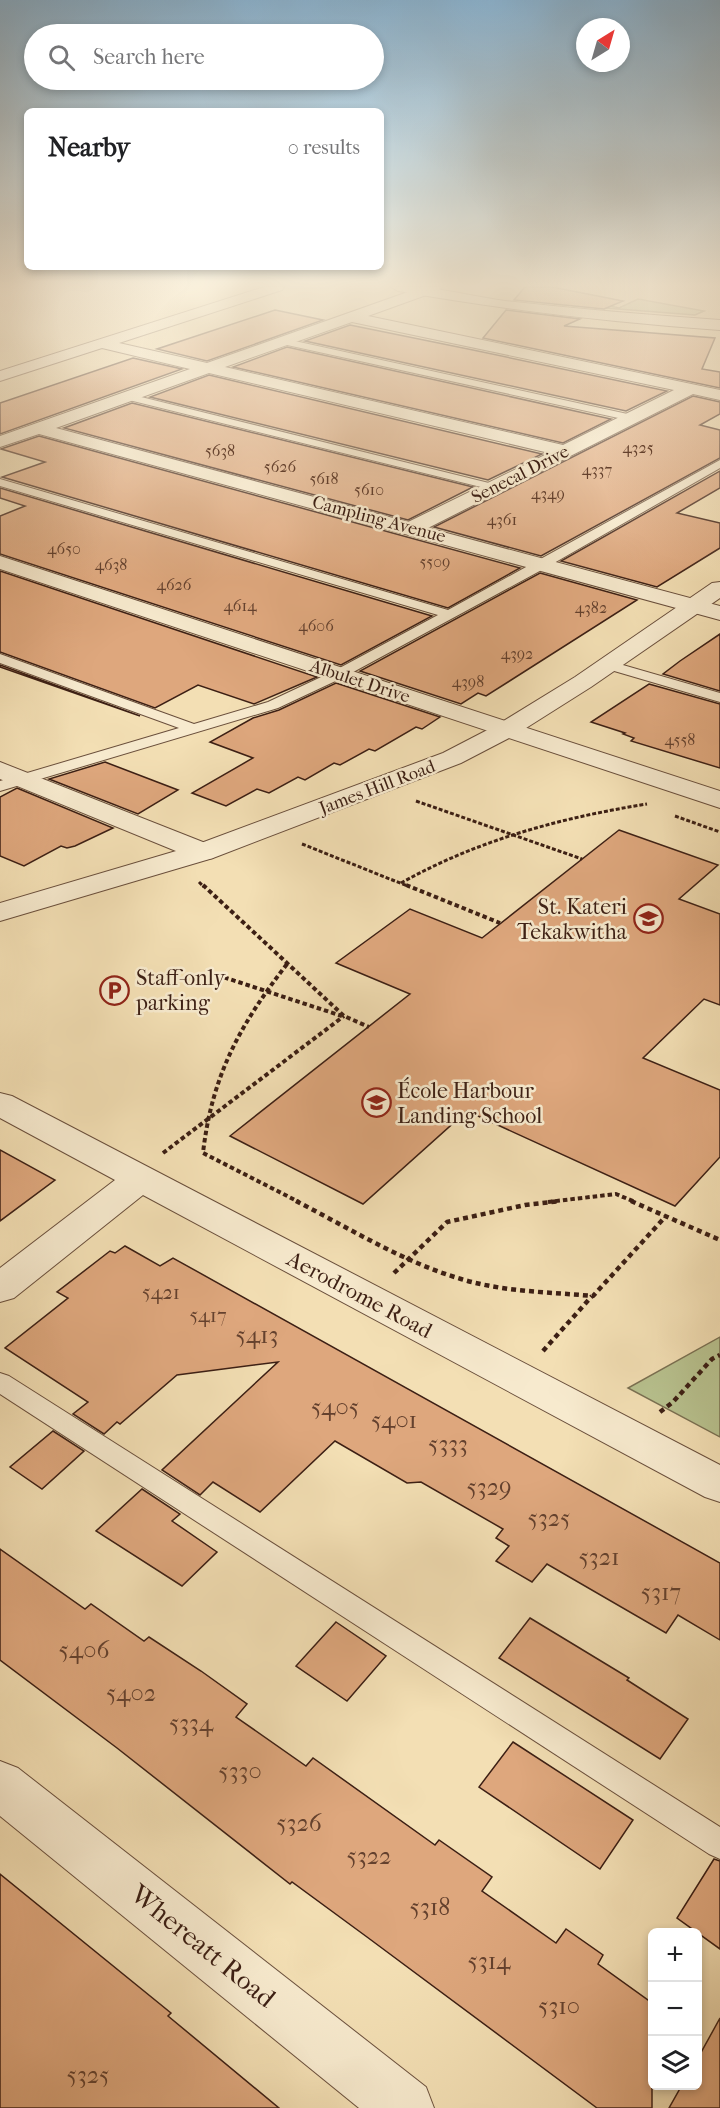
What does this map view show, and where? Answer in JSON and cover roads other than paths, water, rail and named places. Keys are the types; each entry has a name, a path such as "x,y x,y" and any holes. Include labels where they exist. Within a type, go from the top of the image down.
{"street":[{"path":"0,441 154,385"},
{"path":"279,385 565,451"},
{"path":"679,385 720,395"},
{"name":"Senecal Drive","path":"412,528 692,388"},
{"name":"Campling Avenue","path":"36,428 720,613"},
{"name":"Albulet Drive","path":"0,562 720,800"},
{"name":"James Hill Road","path":"0,912 203,852 452,758 506,730 609,665 720,588"},
{"path":"0,770 13,783 203,852"},
{"name":"Aerodrome Road","path":"0,1104 720,1485"},
{"path":"0,1288 137,1176"},
{"name":"Whereatt Road","path":"0,1785 405,2108"}],"lane":[{"path":"483,385 632,418"},
{"path":"124,396 493,488"},
{"path":"13,783 273,705 339,674 543,564 720,463"},
{"path":"0,482 448,614"},
{"path":"0,658 195,729"},
{"path":"609,665 720,698"},
{"path":"0,1382 720,1844"}],"place":[{"name":"St. Kateri Tekakwitha","path":"648,919"},
{"name":"Staff-only parking","path":"115,990"},
{"name":"École Harbour Landing School","path":"376,1103"}]}
